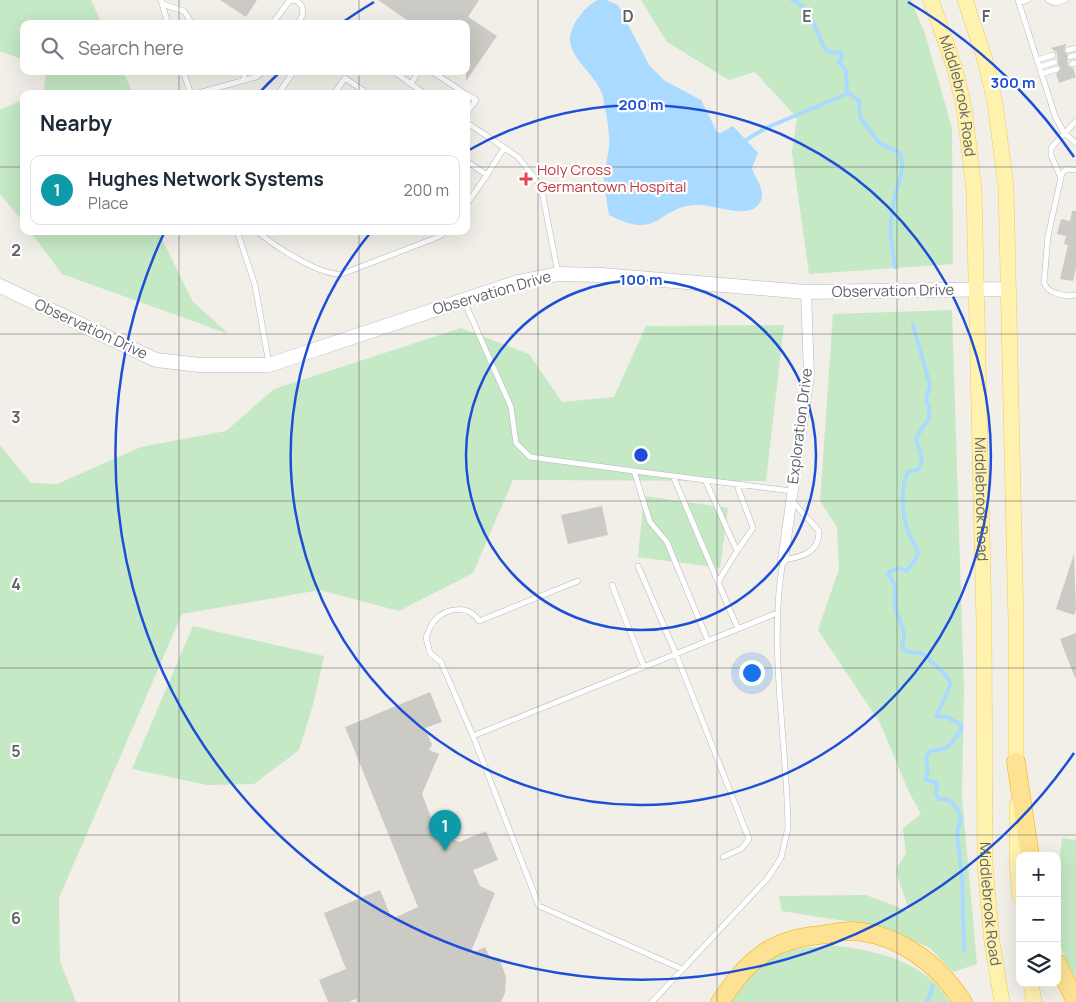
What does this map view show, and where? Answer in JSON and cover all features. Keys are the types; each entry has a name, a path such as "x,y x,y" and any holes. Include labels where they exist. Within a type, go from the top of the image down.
{"highway":[{"path":"1016,762 1029,852"},
{"path":"720,1002 736,977 760,955 795,938 851,931 885,938 909,949 935,966 963,1002"},
{"path":"1061,971 1076,1002"}],"main road":[{"name":"Middlebrook Road","path":"931,0 955,69 964,108 974,189 984,614 985,865 992,942 1002,1002"},
{"name":"Middlebrook Road","path":"965,0 985,60 995,102 1006,187 1017,852"},
{"path":"1032,987 1034,1002"}],"street":[{"name":"Observation Drive","path":"0,286 156,360 200,365 269,365 518,282 558,274 602,275 806,292 1009,289"},
{"name":"Exploration Drive","path":"783,560 809,375 806,292"}],"lane":[{"path":"275,20 290,0 297,1 302,6 302,15 299,20"},
{"path":"1028,0 1019,1 1055,116 1064,133 1076,143"},
{"path":"1048,0 1055,3 1065,0"},
{"path":"162,2 167,20"},
{"path":"162,2 177,7 184,12 189,20"},
{"path":"1068,50 1076,48"},
{"path":"1037,60 1053,55"},
{"path":"1039,67 1055,62"},
{"path":"1041,74 1057,69"},
{"path":"185,75 189,90"},
{"path":"243,80 245,75"},
{"path":"209,90 259,75"},
{"path":"281,90 291,75"},
{"path":"337,90 347,75"},
{"path":"398,75 419,90"},
{"path":"411,84 417,75"},
{"path":"437,75 460,90"},
{"path":"345,78 362,90"},
{"path":"470,96 476,100 470,108"},
{"path":"1060,181 1051,148 1076,121"},
{"path":"470,125 518,157 541,186 558,274"},
{"path":"470,199 504,148"},
{"path":"470,164 487,175"},
{"path":"1076,170 1065,169 1060,181 1048,236 1044,282 1045,287 1052,292 1076,295"},
{"path":"238,235 255,285 269,365"},
{"path":"263,235 318,270 332,275 342,274 441,235"},
{"path":"463,301 511,406 516,443 530,457 737,485 792,496 820,531 819,540 812,552 801,558 783,560 777,613 788,813 785,845 781,858 767,879 652,1002"},
{"path":"634,471 650,522 667,542 708,641"},
{"path":"673,476 738,629"},
{"path":"706,482 737,551"},
{"path":"718,582 753,528 737,485"},
{"path":"638,566 676,654 749,839 741,849 723,857"},
{"path":"578,581 479,621 475,615 465,610 456,609 435,620 426,638 430,653 441,662 473,736 539,906 682,969"},
{"path":"612,585 644,667"},
{"path":"473,736 777,613"}],"green space":[{"path":"0,0 91,0 100,20 20,20 20,58 0,51"},
{"path":"641,0 911,0 925,34 952,128 953,264 809,274 792,152 797,118 755,72 729,80 667,42"},
{"path":"46,75 125,75 131,90 44,90"},
{"path":"20,101 20,218 0,194 0,110"},
{"path":"33,235 160,235 193,302 229,334 62,274"},
{"path":"952,310 964,689 962,798 977,964 953,972 930,948 882,927 782,911 779,896 866,895 909,911 896,870 906,853 903,828 921,814 909,792 880,723 818,630 839,569 837,527 820,501 833,314"},
{"path":"784,325 766,481 513,480 473,573 399,611 320,590 182,614 59,898 60,961 76,1002 0,1002 0,445 31,483 57,484 141,447 226,431 274,389 461,328 529,354 562,402 614,397 646,326"},
{"path":"644,496 728,508 720,568 638,557"},
{"path":"193,626 324,656 313,705 299,750 254,784 207,785 132,769"},
{"path":"1062,838 1076,840 1076,978 1061,947"},
{"path":"829,945 881,954 912,967 927,976 950,1002 730,1002 739,987 752,972 774,955 793,949"}],"water":[{"path":"598,0 606,0 618,5 649,65 665,81 701,100 717,132 721,133 733,126 758,153 752,168 762,190 762,195 759,204 754,209 739,211 697,205 684,207 649,224 639,225 609,215 604,181 609,134 603,97 596,82 574,53 570,39 573,28 580,16"}],"building":[{"path":"220,0 257,0 246,17"},
{"path":"378,0 479,0 468,17 497,36 466,81 466,75 470,75 470,20 407,20"},
{"path":"1066,44 1064,51 1067,54 1068,66 1073,68 1076,77 1059,83 1056,74 1061,68 1058,65 1057,53 1051,48"},
{"path":"1072,211 1076,211 1076,267 1073,281 1060,279 1068,245 1064,244 1066,236 1057,234 1061,219 1070,221"},
{"path":"602,506 608,535 568,544 561,515"},
{"path":"1074,554 1076,610 1074,615 1056,609"},
{"path":"1076,633 1076,677 1075,678 1060,639"},
{"path":"430,692 442,722 425,728 432,745 429,750 439,754 422,794 437,833 459,842 486,831 498,860 473,870 480,886 495,893 470,954 485,947 490,958 499,958 506,977 505,993 501,1002 357,1002 356,999 348,1002 328,1002 319,980 346,969 324,913 380,890 392,919 418,907 345,727"}],"waterway":[{"path":"792,0 807,12 826,49 829,52 841,52 842,58 839,62 846,71 847,92 859,101 860,117 879,143 900,153 902,166 891,220 895,267"},
{"path":"746,140 766,128 849,93"},
{"path":"913,325 930,385 926,400 929,407 929,418 916,438 922,459 919,469 908,472 903,492 905,522 918,553 914,562 906,571 898,568 888,573 894,584 895,604 904,635 902,646 908,652 922,653 944,673 951,684 936,716 947,717 961,725 961,731 946,748 929,752 926,758 928,769 926,780 937,783 936,795 939,799 950,801 961,818 957,833 962,876 964,950"},
{"path":"927,1002 933,986"}],"place":[{"name":"Holy Cross Germantown Hospital","path":"526,179"},
{"name":"Hughes Network Systems","path":"445,851"}]}
